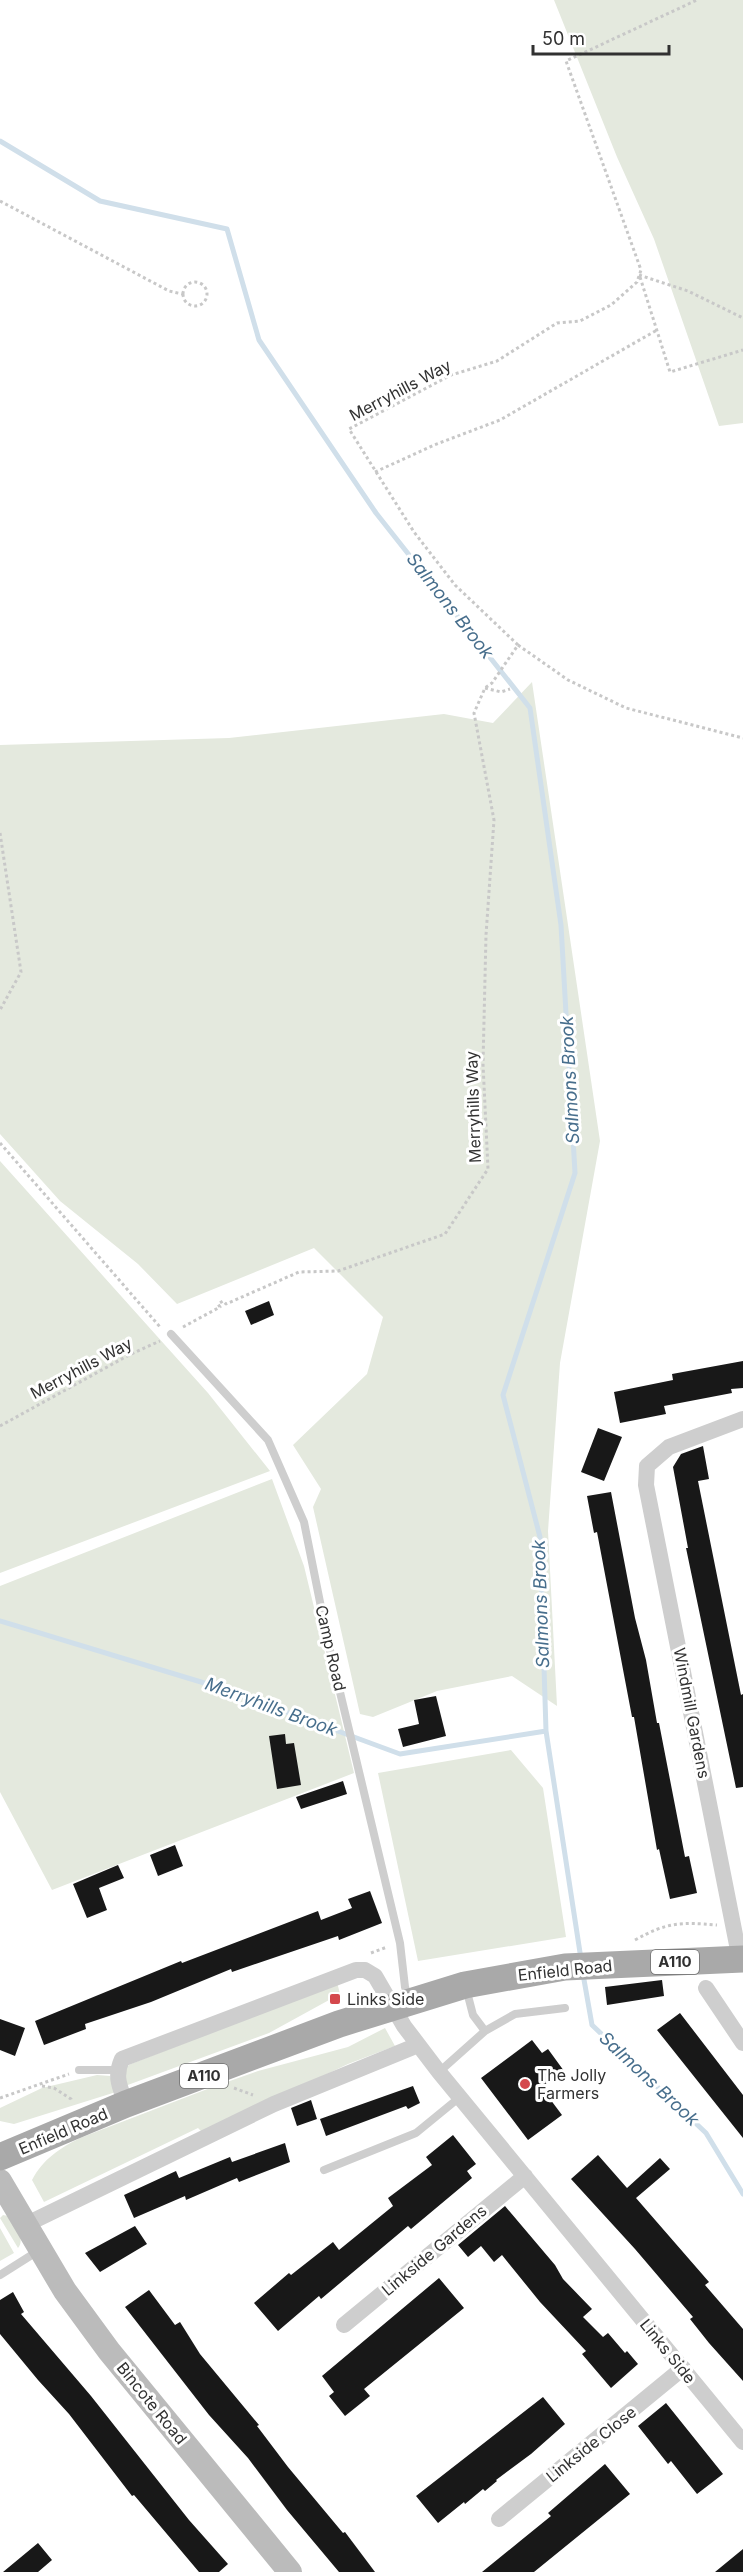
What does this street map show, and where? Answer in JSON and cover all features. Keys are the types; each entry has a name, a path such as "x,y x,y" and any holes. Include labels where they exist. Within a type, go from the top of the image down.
{"main road":[{"name":"Enfield Road","path":"0,2157 126,2104 400,2004 465,1985 565,1966 742,1960"}],"street":[{"name":"Windmill Gardens","path":"742,1960 649,1496 647,1466 669,1446 743,1419"},
{"path":"117,2070 122,2059 356,1970 365,1970 375,1976 400,2004"},
{"path":"706,1988 743,2043"},
{"name":"Links Side","path":"400,2004 418,2045 439,2072 743,2442"},
{"path":"27,2224 274,2104 418,2045"},
{"name":"Enfield Road","path":"117,2070 117,2079 126,2104"},
{"name":"Linkside Gardens","path":"344,2325 525,2176"},
{"name":"Bincote Road","path":"0,2181 6,2203 27,2224 65,2291 109,2351 290,2572"},
{"name":"Linkside Close","path":"499,2519 683,2368"}],"lane":[{"name":"Camp Road","path":"170,1335 268,1440 304,1522 347,1721 400,1942 405,1987 400,2004"},
{"path":"465,1985 473,2016 485,2031"},
{"path":"439,2072 485,2031 515,2014 565,2008"},
{"path":"79,2070 117,2070"},
{"path":"324,2170 416,2133 460,2097"},
{"path":"0,2275 41,2248"}],"path":[{"path":"697,0 566,61 641,270 639,275 670,372 743,351"},
{"path":"0,201 169,291 182,294"},
{"path":"639,275 688,291 731,310 743,318"},
{"name":"Merryhills Way","path":"639,275 637,282 611,305 580,321 557,323 498,362 451,375 348,429 414,532 455,585 518,645 568,680 626,708 743,738"},
{"path":"198,282 203,285 207,295 202,304 197,307 187,304 182,294 187,285 198,282"},
{"path":"375,472 434,445 500,420 657,330"},
{"path":"485,688 492,683 518,645"},
{"path":"485,688 501,692 510,689"},
{"name":"Merryhills Way","path":"0,1426 220,1307 218,1304 223,1301 226,1304 299,1272 338,1271 446,1234 488,1169 483,1064 486,935 494,820 474,713 485,688"},
{"path":"0,833 21,972 0,1010"},
{"path":"0,1143 170,1335"},
{"path":"633,1941 653,1930 678,1923 735,1927"},
{"path":"363,1956 400,1942"},
{"path":"0,2098 79,2070"},
{"path":"204,2076 274,2104"},
{"path":"40,2085 54,2088 71,2099 78,2124"}],"shaded area":[{"path":"554,0 743,0 743,423 719,426 654,239 617,157"},
{"path":"532,682 600,1141 560,1363 548,1531 557,1706 512,1676 437,1691 373,1717 360,1714 313,1507 321,1489 293,1445 367,1374 383,1317 314,1248 177,1304 138,1264 60,1201 0,1134 0,745 229,738 444,714 493,723"},
{"path":"0,1161 208,1393 270,1471 0,1573"},
{"path":"272,1479 304,1566 354,1773 52,1890 0,1792 0,1586"},
{"path":"511,1750 543,1788 566,1937 418,1961 378,1773"},
{"path":"337,1982 340,1994 269,2033 125,2086 124,2068 131,2064"},
{"path":"385,2028 395,2046 348,2064 203,2133 198,2128 44,2202 32,2180 41,2166 53,2155 80,2138 258,2071 348,2047"},
{"path":"97,2075 110,2076 116,2092 14,2124 0,2121 0,2108 42,2088"},
{"path":"3,2215 8,2216 20,2236 18,2248 0,2218"},
{"path":"0,2228 14,2253 0,2261"}],"building":[{"path":"269,1301 274,1315 251,1325 245,1311"},
{"path":"743,1361 743,1388 731,1389 732,1393 664,1406 666,1414 620,1423 614,1392 673,1380 672,1374"},
{"path":"598,1428 622,1437 604,1481 581,1472"},
{"path":"703,1446 709,1479 698,1481 741,1695 743,1694 743,1787 736,1788 686,1548 688,1548 673,1467 681,1454"},
{"path":"611,1492 685,1857 689,1856 697,1893 670,1899 659,1849 657,1850 634,1717 632,1717 597,1532 594,1533 587,1496"},
{"path":"436,1696 446,1736 403,1747 398,1729 419,1724 414,1700"},
{"path":"285,1734 286,1744 294,1743 301,1785 277,1789 269,1736"},
{"path":"343,1781 347,1794 301,1809 296,1797"},
{"path":"175,1845 183,1866 158,1876 150,1855"},
{"path":"118,1865 124,1878 99,1888 107,1910 87,1918 73,1884"},
{"path":"370,1891 382,1923 339,1940 338,1936 232,1972 231,1969 151,2002 85,2024 86,2029 44,2045 35,2021 181,1961 182,1963 318,1911 321,1920 352,1908 348,1899"},
{"path":"662,1980 664,1996 607,2005 605,1987"},
{"path":"680,2013 743,2095 743,2138 657,2030"},
{"path":"0,2019 25,2028 15,2056 0,2050"},
{"path":"532,2040 542,2053 548,2049 564,2071 541,2087 562,2115 528,2140 481,2078"},
{"path":"413,2086 420,2103 408,2109 406,2106 326,2136 320,2119"},
{"path":"311,2100 317,2119 297,2126 291,2108"},
{"path":"453,2135 476,2164 467,2171 472,2178 411,2229 408,2226 321,2299 319,2296 278,2331 254,2303 289,2273 291,2275 333,2242 339,2250 393,2206 388,2198 432,2165 426,2157"},
{"path":"285,2143 290,2162 239,2182 237,2178 186,2200 185,2196 134,2218 124,2195 176,2171 179,2178 230,2157 232,2162"},
{"path":"598,2155 627,2188 660,2158 670,2169 636,2198 709,2282 705,2285 743,2329 743,2381 690,2319 693,2317 571,2179"},
{"path":"505,2206 555,2265 563,2279 592,2309 583,2317 603,2337 608,2333 638,2364 611,2388 582,2354 586,2351 540,2302 502,2255 494,2262 481,2246 468,2257 458,2245"},
{"path":"135,2226 147,2244 100,2272 85,2253"},
{"path":"439,2278 464,2308 364,2389 370,2396 345,2416 329,2396 334,2392 322,2376"},
{"path":"149,2290 175,2325 180,2322 200,2354 259,2425 257,2426 288,2467 343,2533 345,2532 375,2572 339,2572 287,2510 248,2458 209,2415 125,2307"},
{"path":"13,2292 24,2312 21,2314 91,2396 189,2520 228,2564 219,2572 199,2572 134,2495 132,2496 69,2414 0,2334 0,2300"},
{"path":"543,2397 565,2424 485,2491 483,2489 438,2523 416,2496"},
{"path":"666,2403 723,2474 697,2494 671,2461 668,2464 638,2426"},
{"path":"605,2464 630,2494 534,2572 482,2572 551,2516 548,2513"},
{"path":"38,2543 52,2560 38,2572 3,2572"},
{"path":"743,2549 743,2572 715,2572"}],"waterway":[{"name":"Salmons Brook","path":"0,141 100,201 227,229 259,340 376,513 530,708 561,925 575,1173 503,1395 540,1537 546,1731 581,1959"},
{"name":"Merryhills Brook","path":"0,1621 224,1689 400,1754 546,1731"},
{"name":"Salmons Brook","path":"583,1974 592,2025 706,2133 743,2194"}],"place":[{"name":"Links Side","path":"335,1999"},
{"name":"The Jolly Farmers","path":"525,2084"}]}
